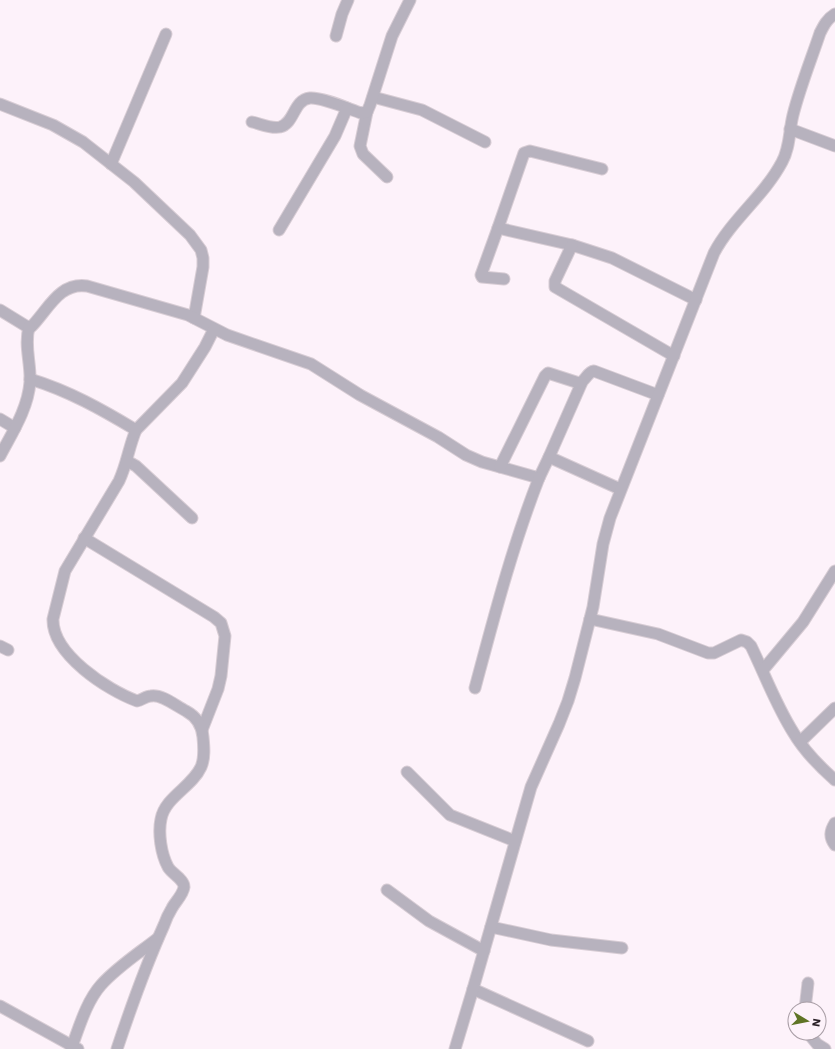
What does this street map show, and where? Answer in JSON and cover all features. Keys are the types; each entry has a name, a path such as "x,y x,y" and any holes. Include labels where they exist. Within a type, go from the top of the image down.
{"street":[{"path":"336,36 342,14 348,0"},
{"path":"387,177 363,154 360,146 367,112 392,36 410,0"},
{"path":"455,1049 531,787 568,701 590,619 603,544 620,489 714,252 722,239 768,184 783,161 788,150 793,114 820,33 824,24 835,14"},
{"path":"112,164 166,34"},
{"path":"373,97 422,110 485,142"},
{"path":"252,122 281,127 289,120 297,105 302,100 309,98 361,112 367,112"},
{"path":"0,104 53,125 83,142 145,192 190,235 201,250 203,267 194,318"},
{"path":"279,230 335,136 347,108"},
{"path":"790,129 835,146"},
{"path":"504,279 482,277 481,275 524,153 530,152 602,169"},
{"path":"498,228 572,245 612,258 696,300"},
{"path":"572,245 555,281 554,284 557,288 674,356"},
{"path":"0,456 26,403 30,379 27,343 29,327 32,326 58,296 72,286 79,284 131,298 194,318 214,329 311,364 360,395 438,437 466,455 500,468 539,478"},
{"path":"0,310 29,327"},
{"path":"117,1049 127,1018 158,938 184,887 182,881 172,873 168,866 159,830 161,818 168,804 196,775 201,767 203,757 202,730 199,722 193,715 163,698 156,695 136,700 94,679 74,660 62,645 55,634 53,619 65,571 119,481 136,430 182,383 214,329"},
{"path":"475,688 502,586 530,501 582,382 590,372 594,371 658,395"},
{"path":"500,468 546,374 551,372 576,382 582,382"},
{"path":"30,379 82,399 136,430"},
{"path":"0,419 15,428"},
{"path":"549,457 620,489"},
{"path":"126,461 142,471 192,518"},
{"path":"84,538 214,617 221,623 224,636 221,676 218,689 202,730"},
{"path":"763,670 803,622 835,571"},
{"path":"590,619 658,634 708,653 718,652 741,640 747,642 751,646 775,699 793,733 814,761 835,780"},
{"path":"800,742 835,708"},
{"path":"407,772 450,815 515,841"},
{"path":"835,823 831,830 830,836 835,845"},
{"path":"387,890 429,921 484,951"},
{"path":"491,927 551,940 622,948"},
{"path":"0,1006 74,1048 85,1012 101,985 158,938"},
{"path":"806,1001 808,983"},
{"path":"473,989 588,1041"},
{"path":"815,1041 825,1049"}]}
